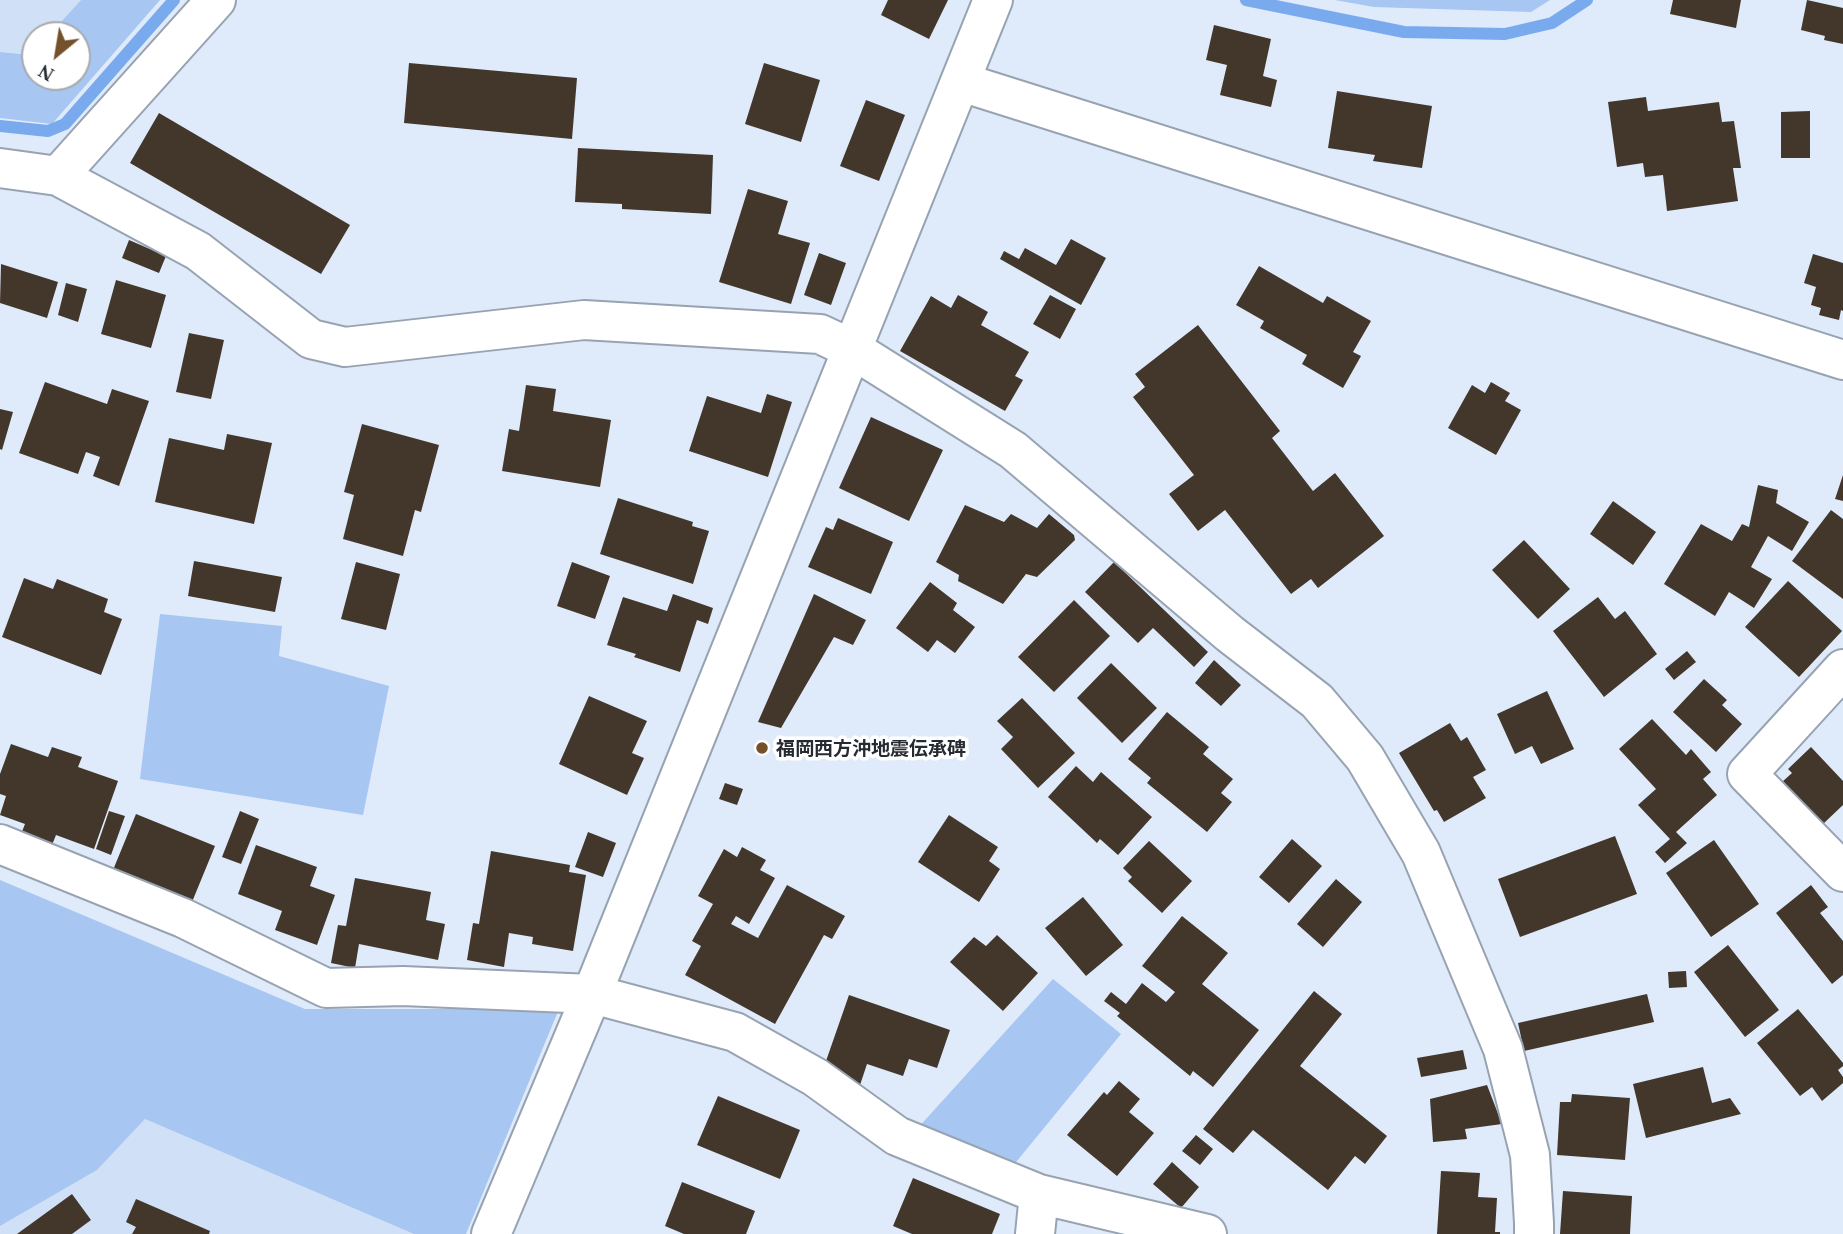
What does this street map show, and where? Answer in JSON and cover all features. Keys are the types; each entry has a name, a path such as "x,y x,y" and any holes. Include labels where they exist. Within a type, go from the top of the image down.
{"street":[{"path":"58,176 216,0"},
{"path":"492,1234 993,0"},
{"path":"961,82 1843,360"},
{"path":"2,175 58,176 198,251 311,339 345,347 584,320 820,334 852,349 1013,450 1230,634 1317,701 1365,758 1421,853 1503,1049 1530,1155 1534,1234"},
{"path":"1843,668 1747,774 1843,872"},
{"path":"0,844 184,918 326,988 403,986 592,993 735,1032 815,1076 897,1136 1039,1194 1208,1234"},
{"path":"1035,1234 1039,1194"}],"shaded area":[{"path":"0,0 81,0 62,21 21,21 21,54 0,52"},
{"path":"81,0 160,0 91,79 91,21 62,21"},
{"path":"1335,0 1550,0 1531,12 1374,7"},
{"path":"0,52 21,54 21,91 81,91 52,124 0,118"},
{"path":"160,614 282,626 279,656 389,686 363,815 140,779"},
{"path":"0,880 305,1009 559,1009 466,1234 414,1234 145,1119 97,1170 0,1226"},
{"path":"1053,979 1121,1034 1012,1167 916,1130"},
{"path":"145,1119 414,1234 0,1234 0,1226 97,1170"}],"building":[{"path":"888,0 948,0 929,39 881,15"},
{"path":"1673,0 1741,0 1736,28 1670,14"},
{"path":"1807,0 1843,8 1843,44 1824,40 1825,36 1801,30"},
{"path":"1214,25 1271,39 1263,76 1277,80 1271,107 1220,95 1227,65 1206,60"},
{"path":"409,63 577,78 572,139 404,123"},
{"path":"764,63 820,80 801,142 745,124"},
{"path":"1337,91 1432,106 1422,168 1373,161 1375,155 1328,148"},
{"path":"1646,97 1648,111 1719,102 1722,122 1734,121 1741,168 1733,168 1738,201 1667,211 1663,175 1645,177 1643,163 1617,167 1608,102"},
{"path":"866,100 905,115 879,181 840,166"},
{"path":"1810,111 1810,158 1781,158 1781,112"},
{"path":"159,113 350,225 321,274 130,163"},
{"path":"578,148 713,155 711,214 622,209 622,204 575,202"},
{"path":"748,189 788,201 778,234 810,243 791,304 719,282"},
{"path":"1071,239 1106,258 1081,305 1000,259 1004,251 1019,259 1025,248 1056,265"},
{"path":"129,240 166,256 159,273 122,258"},
{"path":"819,253 846,263 831,305 804,295"},
{"path":"1813,254 1843,263 1843,311 1841,310 1839,320 1819,315 1821,308 1811,305 1816,287 1804,283"},
{"path":"1,264 58,282 47,318 0,303"},
{"path":"1259,266 1323,303 1327,296 1371,321 1353,352 1361,356 1343,388 1302,364 1307,355 1260,328 1264,321 1236,305"},
{"path":"116,280 166,295 151,348 101,334"},
{"path":"66,283 87,289 78,322 58,315"},
{"path":"958,295 988,312 981,325 1029,352 1015,376 1023,380 1005,411 900,351 931,296 951,308"},
{"path":"1050,295 1076,309 1060,339 1033,324"},
{"path":"1198,325 1280,431 1272,438 1313,491 1335,473 1384,536 1318,588 1311,579 1291,594 1225,510 1198,531 1169,494 1194,475 1133,397 1145,387 1135,374"},
{"path":"189,333 224,340 211,399 176,392"},
{"path":"45,382 107,404 112,389 149,401 119,486 93,476 100,457 86,452 78,474 19,453"},
{"path":"1491,382 1510,393 1505,401 1521,410 1496,455 1448,428 1472,385 1485,393"},
{"path":"526,385 556,389 553,411 611,420 600,487 502,471 509,429 519,431"},
{"path":"767,394 792,402 768,477 689,451 707,396 761,413"},
{"path":"0,409 13,412 2,450 0,449"},
{"path":"871,417 943,450 909,521 839,488"},
{"path":"362,424 439,445 421,512 415,510 403,556 343,539 354,495 344,492"},
{"path":"227,434 272,443 254,524 155,502 169,438 224,450"},
{"path":"1843,475 1843,501 1835,499"},
{"path":"1758,485 1778,490 1776,503 1809,522 1792,551 1768,536 1751,567 1772,579 1754,608 1729,592 1715,616 1664,584 1701,524 1732,541 1742,524 1749,527"},
{"path":"618,498 693,522 692,526 709,531 693,584 600,554"},
{"path":"1613,501 1656,532 1633,565 1590,534"},
{"path":"965,505 1004,522 1011,514 1037,528 1049,514 1074,535 1075,540 1037,577 1026,574 1003,604 958,581 959,575 936,562"},
{"path":"1831,510 1843,519 1843,599 1792,561"},
{"path":"838,518 893,542 871,594 808,567 826,527 833,530"},
{"path":"1524,540 1570,589 1538,619 1492,570"},
{"path":"194,561 282,577 275,612 188,596"},
{"path":"356,562 400,574 386,630 341,619"},
{"path":"572,562 610,576 595,619 557,606"},
{"path":"1114,562 1208,652 1194,667 1153,628 1138,643 1085,592"},
{"path":"24,578 53,589 57,579 108,599 104,612 122,619 101,675 2,637"},
{"path":"1788,581 1842,631 1799,677 1745,627"},
{"path":"930,582 957,603 953,610 975,627 955,653 937,640 928,652 896,628"},
{"path":"673,594 713,608 708,624 697,620 680,672 607,645 623,597 667,611"},
{"path":"814,594 866,620 853,645 834,637 781,728 758,722"},
{"path":"1598,597 1615,619 1625,611 1657,654 1604,697 1553,631"},
{"path":"1074,600 1110,636 1054,692 1018,657"},
{"path":"1687,651 1696,662 1674,680 1665,669"},
{"path":"1214,660 1241,685 1221,706 1195,683"},
{"path":"1111,663 1157,708 1122,743 1077,698"},
{"path":"1704,679 1727,700 1722,705 1742,724 1716,752 1673,712"},
{"path":"1547,691 1574,749 1541,764 1532,746 1515,754 1497,714"},
{"path":"589,696 647,721 632,753 644,758 627,795 559,764"},
{"path":"1022,698 1075,753 1038,788 1001,749 1013,737 997,721"},
{"path":"1167,712 1209,747 1203,754 1233,779 1221,793 1232,802 1207,832 1147,783 1151,778 1128,759"},
{"path":"1652,719 1686,755 1691,749 1711,772 1703,779 1717,795 1676,832 1687,843 1665,863 1655,852 1670,839 1638,805 1656,789 1619,749"},
{"path":"1450,723 1461,741 1467,737 1486,770 1473,777 1486,798 1444,822 1437,810 1434,811 1399,753"},
{"path":"11,744 48,757 52,747 82,757 78,767 118,781 94,849 56,835 52,845 21,834 25,824 0,815 6,796 0,794 0,774"},
{"path":"1811,747 1843,781 1843,805 1823,824 1782,782 1792,773 1788,769"},
{"path":"1076,766 1093,782 1101,772 1152,817 1118,855 1100,839 1097,843 1048,797"},
{"path":"725,783 743,789 737,805 719,799"},
{"path":"109,811 125,816 111,855 96,849"},
{"path":"240,811 259,819 241,864 222,857"},
{"path":"136,814 215,846 192,902 113,870"},
{"path":"949,815 998,847 989,861 1000,869 979,902 918,862"},
{"path":"588,832 616,843 603,877 575,867"},
{"path":"1615,836 1637,894 1520,937 1498,879"},
{"path":"1292,839 1322,866 1289,903 1259,877"},
{"path":"1714,840 1759,904 1711,937 1666,873"},
{"path":"1149,841 1192,881 1162,913 1128,881 1132,877 1123,868"},
{"path":"256,845 317,867 310,886 335,895 317,945 275,930 282,911 238,894"},
{"path":"742,847 766,860 760,870 775,878 749,924 736,916 731,924 758,938 787,885 845,916 832,939 824,935 775,1024 685,975 701,946 692,941 713,904 698,896 724,849 737,857"},
{"path":"491,851 570,865 569,872 586,875 573,951 532,944 533,937 509,933 504,967 467,960 473,923 479,924"},
{"path":"355,878 431,892 426,920 445,924 438,960 359,944 355,968 331,963 338,925 346,926"},
{"path":"1336,879 1362,902 1323,947 1297,924"},
{"path":"1811,885 1828,907 1820,913 1843,941 1843,975 1832,984 1776,913"},
{"path":"1083,897 1123,945 1086,976 1045,928"},
{"path":"1182,916 1228,953 1202,984 1259,1030 1213,1087 1193,1071 1190,1076 1117,1016 1120,1013 1104,1001 1111,992 1126,1004 1142,983 1166,1002 1175,992 1142,966"},
{"path":"997,935 1038,973 1003,1011 950,962 974,937 986,946"},
{"path":"1728,945 1779,1010 1745,1037 1694,972"},
{"path":"1686,971 1687,987 1669,988 1668,972"},
{"path":"1314,991 1342,1014 1300,1066 1387,1136 1365,1164 1355,1156 1328,1190 1253,1130 1233,1153 1203,1129"},
{"path":"1647,994 1654,1022 1524,1051 1518,1023"},
{"path":"849,995 950,1030 937,1068 909,1059 903,1076 867,1064 859,1088 826,1061"},
{"path":"1798,1009 1843,1063 1838,1070 1843,1077 1843,1083 1822,1101 1812,1087 1800,1096 1757,1043"},
{"path":"1463,1050 1467,1069 1421,1077 1417,1058"},
{"path":"1703,1067 1712,1103 1730,1098 1741,1114 1646,1138 1633,1084"},
{"path":"1119,1081 1140,1099 1129,1112 1154,1133 1117,1176 1067,1135 1104,1092 1107,1095"},
{"path":"1487,1085 1502,1124 1465,1129 1467,1139 1433,1142 1430,1099"},
{"path":"1572,1094 1630,1098 1625,1160 1557,1155 1560,1102 1571,1102"},
{"path":"718,1096 800,1130 780,1179 697,1145"},
{"path":"1196,1135 1213,1149 1200,1165 1182,1151"},
{"path":"1172,1162 1199,1187 1181,1208 1153,1184"},
{"path":"1441,1171 1480,1173 1478,1197 1497,1198 1495,1232 1500,1234 1437,1234"},
{"path":"913,1178 1000,1214 992,1234 912,1234 893,1226"},
{"path":"682,1182 755,1211 746,1234 684,1234 665,1226"},
{"path":"1563,1191 1632,1196 1630,1234 1560,1234"},
{"path":"72,1194 91,1220 72,1234 17,1234"},
{"path":"136,1199 210,1231 209,1234 132,1234 136,1227 126,1222"}],"waterway":[{"path":"0,126 48,131 65,124 174,0"},
{"path":"1246,0 1404,32 1505,34 1552,23 1587,0"}],"place":[{"name":"福岡西方沖地震伝承碑","path":"762,748"}]}
